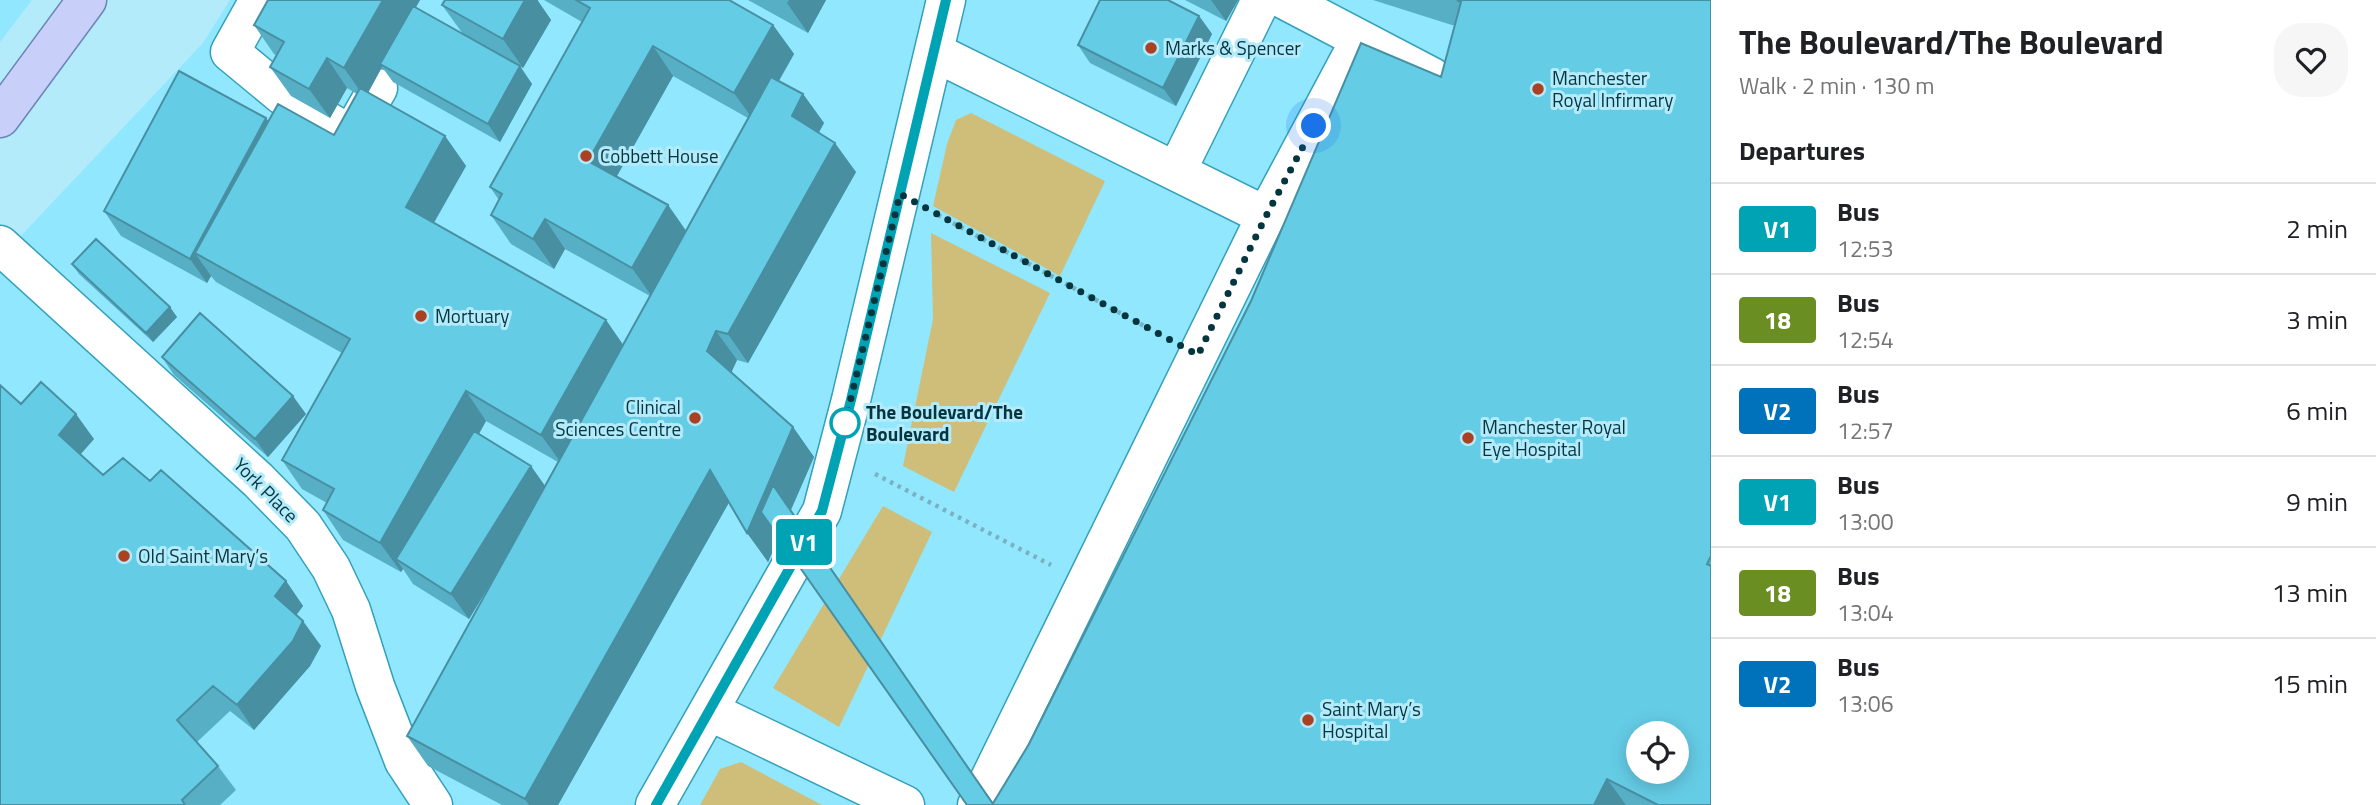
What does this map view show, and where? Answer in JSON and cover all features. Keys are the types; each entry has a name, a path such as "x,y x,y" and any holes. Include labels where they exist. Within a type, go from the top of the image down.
{"main road":[{"path":"0,118 87,0"}],"lane":[{"path":"259,0 230,52 282,95 351,135 378,88"},
{"path":"655,805 822,511 946,0"},
{"path":"1177,170 1261,0"},
{"path":"1284,0 1432,77"},
{"path":"977,805 1266,216 1360,40"},
{"path":"934,52 1266,216"},
{"name":"York Place","path":"0,245 258,480 303,526 331,568 351,610 375,686 404,761 433,805"},
{"path":"709,711 905,805"}],"path":[{"path":"900,194 1198,355"},
{"path":"837,454 1086,583"}],"shaded area":[{"path":"0,0 32,0 0,42"},
{"path":"230,0 1711,0 1711,805 0,805 0,258 203,43"},
{"path":"971,113 1105,181 1060,276 933,206 947,144 956,120"},
{"path":"931,233 1050,293 954,492 903,466 933,319"},
{"path":"883,506 932,532 839,727 773,688"},
{"path":"741,762 822,805 700,805 720,769"}],"building":[{"path":"268,0 383,0 344,68 327,58 309,89 270,67 284,42 254,25"},
{"path":"445,0 525,0 503,39 442,5"},
{"name":"Cobbett House","path":"576,0 729,0 773,25 734,93 653,46 588,161 668,205 632,268 545,219 533,239 491,215 502,194 490,187 590,8"},
{"name":"Marks & Spencer","path":"1100,0 1168,0 1199,16 1163,88 1078,45"},
{"name":"Manchester Royal Eye Hospital","path":"1457,0 1711,0 1711,556 1707,564 1711,566 1711,805 1658,805 1607,779 1594,805 992,805 1029,744 1251,301 1361,43 1441,77 1461,2"},
{"path":"413,6 520,66 488,124 380,64"},
{"path":"179,71 266,118 190,259 104,211"},
{"name":"Clinical Sciences Centre","path":"771,77 803,94 792,116 835,143 728,334 716,331 707,351 793,427 747,533 710,470 525,799 407,736"},
{"name":"Mortuary","path":"360,88 445,136 406,207 606,320 541,435 466,391 380,543 323,510 334,489 282,460 350,339 195,253 278,104 334,135"},
{"path":"96,239 170,307 146,333 72,264"},
{"path":"200,313 293,396 255,439 162,357"},
{"name":"Old Saint Mary’s","path":"41,382 76,414 59,435 103,475 123,458 150,481 161,470 286,581 275,596 303,621 293,641 237,705 213,686 177,720 218,766 182,800 185,805 0,805 0,385 21,404"},
{"path":"474,431 531,466 451,594 396,559"},
{"path":"773,485 992,805 967,805 761,512"}],"bus line":[{"name":"V1","path":"656,805 822,511 946,0"}],"place":[{"name":"Marks & Spencer","path":"1151,48"},
{"name":"Manchester Royal Infirmary","path":"1538,89"},
{"name":"Cobbett House","path":"586,156"},
{"name":"Mortuary","path":"421,316"},
{"name":"Clinical Sciences Centre","path":"695,418"},
{"name":"The Boulevard/The Boulevard","path":"845,423"},
{"name":"Manchester Royal Eye Hospital","path":"1468,438"},
{"name":"Old Saint Mary’s","path":"124,556"},
{"name":"Saint Mary’s Hospital","path":"1308,720"}],"route":[{"path":"845,423 900,194 1198,355 1266,216 1314,126"}]}
